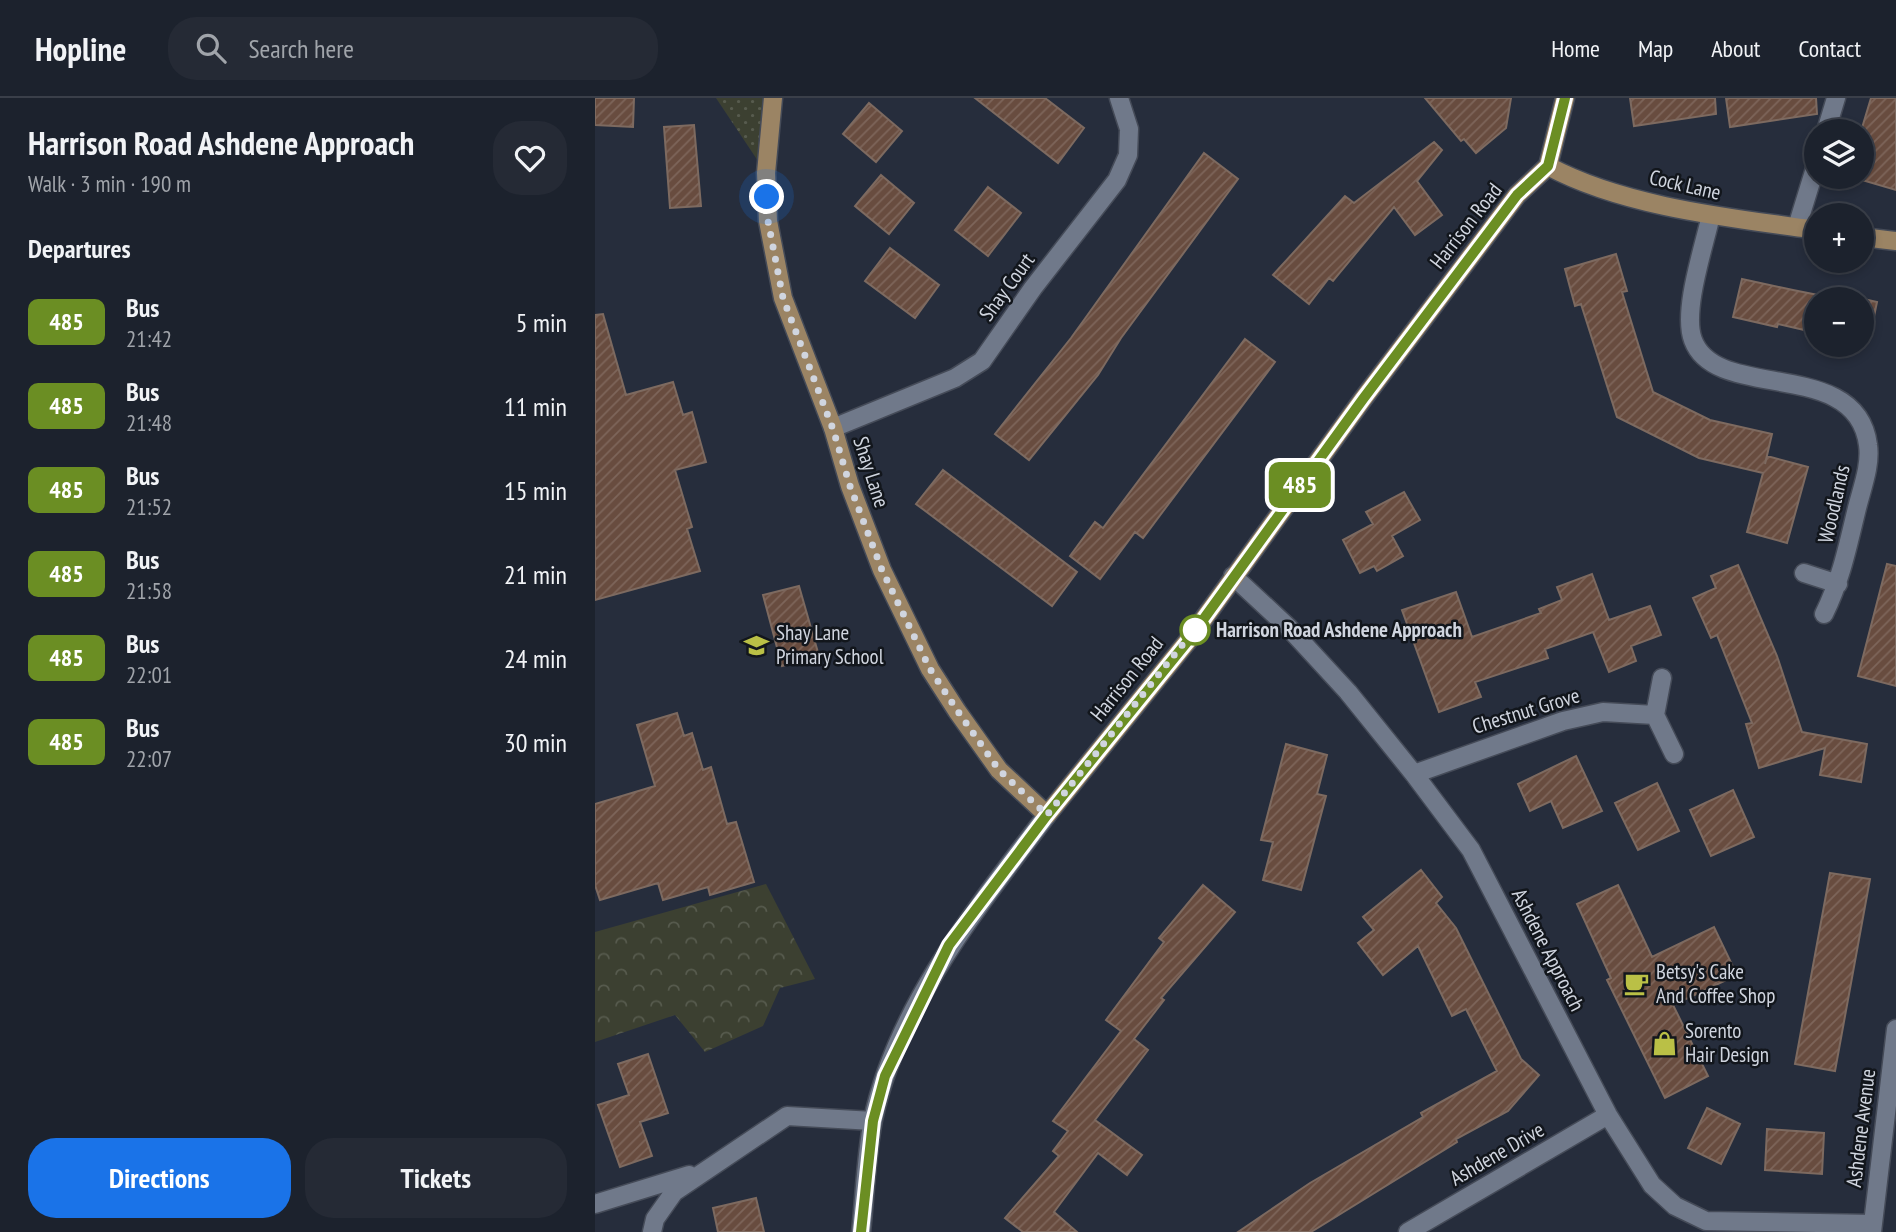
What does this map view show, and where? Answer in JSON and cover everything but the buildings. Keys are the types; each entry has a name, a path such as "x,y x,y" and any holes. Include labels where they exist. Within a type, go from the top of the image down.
{"main road":[{"name":"Shay Lane","path":"773,98 767,173 768,221 783,298 833,429 850,486 882,570 930,669 999,770 1047,815"},
{"path":"1548,166 1565,98"},
{"name":"Cock Lane","path":"1548,166 1580,183 1711,215 1804,228"},
{"name":"Harrison Road","path":"1047,815 1187,642 1233,576 1517,195 1548,166"},
{"path":"1874,238 1896,241"}],"street":[{"name":"Shay Court","path":"833,429 955,378 982,361 1033,288 1117,180 1128,155 1129,129 1119,98"},
{"path":"1830,119 1836,98"},
{"path":"1797,227 1809,189"},
{"name":"Woodlands","path":"1711,215 1688,316 1693,342 1712,365 1831,394 1863,424 1868,446 1867,471 1838,584 1823,614"},
{"path":"1804,573 1838,584"},
{"name":"Ashdene Approach","path":"1233,576 1305,646 1415,774 1471,850 1608,1115 1652,1185 1675,1206 1706,1221 1872,1228"},
{"path":"1662,678 1655,715 1674,754"},
{"name":"Chestnut Grove","path":"1415,774 1563,721 1603,712 1655,715"},
{"name":"Harrison Road","path":"862,1232 873,1121 885,1076 949,945 1047,815"},
{"name":"Ashdene Avenue","path":"1872,1228 1896,1029"},
{"name":"Ashdene Drive","path":"1408,1232 1608,1115"},
{"path":"652,1232 655,1219 674,1192 699,1172 787,1116 873,1121"},
{"path":"595,1204 699,1172"}],"green space":[{"path":"716,98 773,98 766,173"},
{"path":"766,884 815,979 780,988 763,1026 705,1052 675,1015 595,1042 595,932"}],"bus line":[{"name":"485","path":"861,1232 873,1121 885,1076 949,945 1047,815 1187,642 1363,399 1517,195 1548,166 1565,98"}],"place":[{"name":"Harrison Road Ashdene Approach","path":"1195,630"},
{"name":"Shay Lane Primary School","path":"756,645"},
{"name":"Betsy's Cake And Coffee Shop","path":"1636,984"},
{"name":"Sorento Hair Design","path":"1665,1043"}],"route":[{"path":"767,197 768,221 783,298 833,429 850,486 882,570 930,669 999,770 1047,815 1202,620 1195,630"}]}
